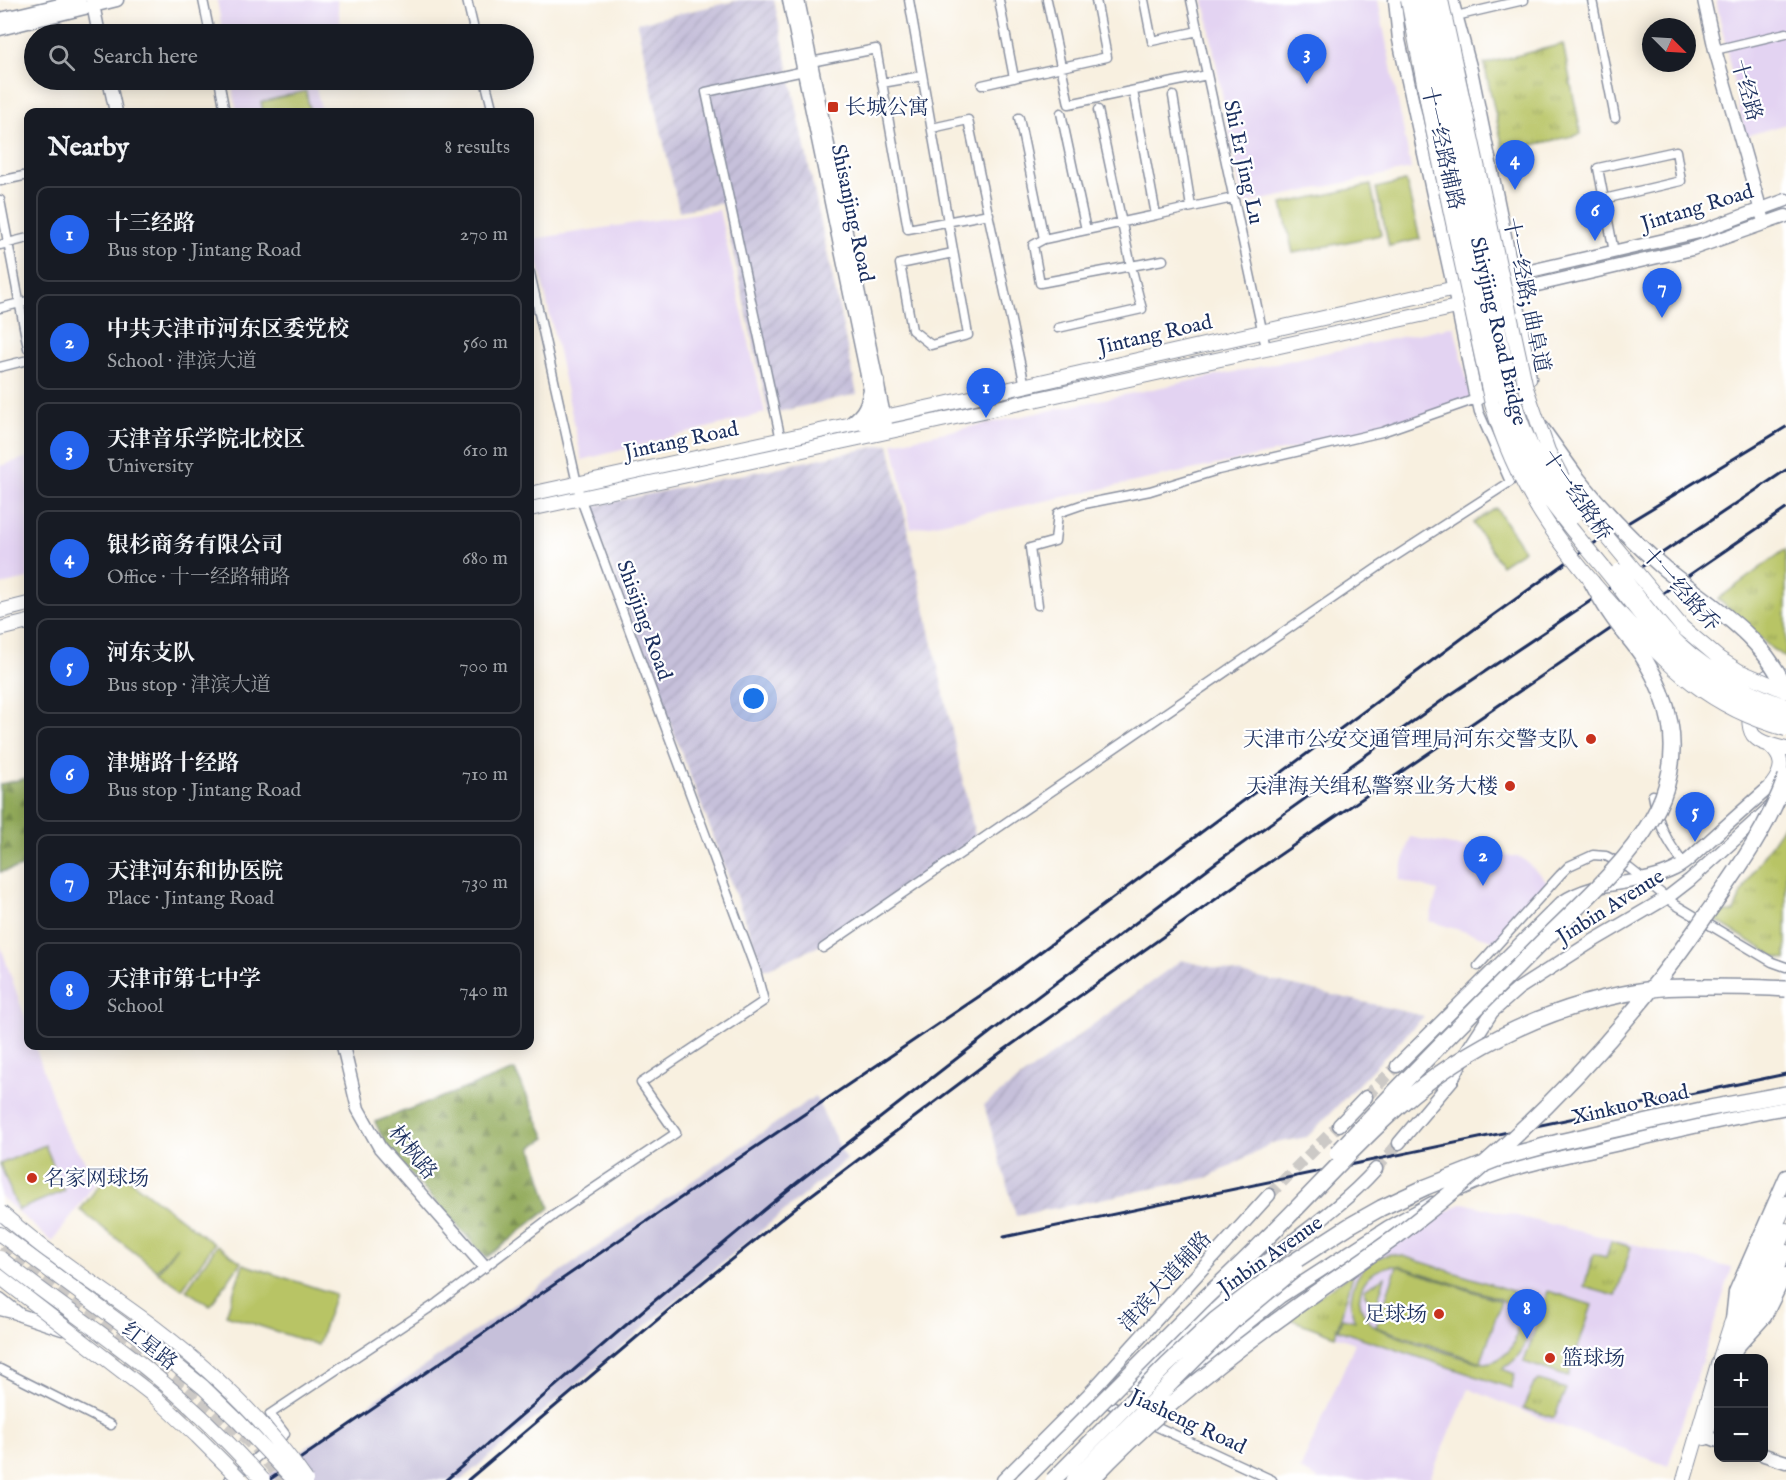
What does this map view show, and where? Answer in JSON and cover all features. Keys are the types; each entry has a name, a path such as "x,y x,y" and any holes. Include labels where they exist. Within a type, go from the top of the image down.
{"highway":[{"path":"1537,423 1597,504 1648,554 1752,639 1770,662 1786,691"},
{"path":"1208,1302 1275,1219 1446,1038 1604,879 1652,819 1665,789 1670,768 1672,752 1670,722 1663,699 1645,660 1613,618 1591,581"},
{"path":"1091,1480 1144,1427 1203,1377 1281,1317 1396,1236 1433,1207 1472,1175 1550,1103 1659,980 1751,846 1770,815 1786,777"},
{"path":"1208,1302 1398,1106 1445,1069 1482,1046 1577,1004 1654,988 1786,989"},
{"name":"Xinkuo Road","path":"1559,1142 1710,1108 1786,1094"},
{"name":"Jinbin Avenue","path":"1053,1480 1215,1320 1273,1275 1381,1208 1426,1187 1497,1159 1559,1142"},
{"path":"1074,1480 1234,1320 1331,1238"},
{"name":"Jinbin Avenue","path":"1024,1480 1208,1302"}],"main road":[{"path":"0,19 80,0"},
{"path":"0,29 92,3 117,0"},
{"name":"Shisanjing Road","path":"789,0 808,66"},
{"name":"Shisanjing Road","path":"798,0 808,66 873,382"},
{"name":"十一经路辅路","path":"1395,0 1399,40 1476,399 1530,378 1516,290 1471,70 1452,0"},
{"name":"Shiyijing Road Bridge","path":"1408,0 1442,175 1491,404 1499,431 1524,487 1540,514 1591,581 1642,638 1682,676 1712,698 1732,709 1770,725 1786,729"},
{"name":"十一经路桥","path":"1418,0 1494,356 1513,431 1529,467 1567,525 1669,648 1701,675 1732,695 1786,716"},
{"name":"十一经路桥","path":"1429,0 1505,364 1518,412 1537,460 1558,496 1575,519 1656,619 1682,647 1732,684 1786,706"},
{"name":"十一经路; 曲阜道","path":"1441,0 1526,388 1537,423"},
{"name":"十经路","path":"1704,0 1715,50 1764,225"},
{"path":"92,3 97,24"},
{"path":"111,90 115,108"},
{"name":"Jintang Road","path":"534,494 579,491 784,455 878,422 1025,386 1262,331 1454,290 1699,232 1786,200"},
{"name":"Jintang Road","path":"878,422 988,410 1457,307 1516,290 1692,249 1786,216"},
{"path":"873,382 878,392 878,422"},
{"path":"847,433 864,410 873,382"},
{"name":"十一经路乔","path":"1537,423 1548,451 1568,487 1682,627 1720,659 1739,671 1786,691"},
{"name":"Jintang Road","path":"534,508 579,491 782,440 847,433"},
{"path":"0,610 24,605"},
{"path":"0,629 24,623"},
{"path":"1397,1066 1561,903 1574,894 1600,885 1644,880 1675,869 1772,785 1778,777 1781,763 1776,751 1753,736 1748,724 1750,712 1764,679 1775,674 1786,675"},
{"path":"1769,745 1786,749"},
{"name":"Jinbin Avenue","path":"1399,1143 1452,1080 1468,1049 1492,1012 1518,989 1668,897 1786,793"},
{"name":"林枫路","path":"344,1050 358,1109 380,1148 484,1266"},
{"path":"1339,1125 1366,1097"},
{"path":"1099,1480 1133,1447 1217,1352 1248,1322 1318,1271 1410,1214 1478,1181 1522,1167 1729,1118 1786,1107"},
{"name":"Jinbin Avenue","path":"1208,1302 1332,1210 1376,1169"},
{"path":"1731,1324 1735,1292 1786,1176"},
{"name":"津滨大道辅路","path":"1003,1480 1089,1394 1269,1195"},
{"path":"1722,1354 1731,1324 1786,1203"},
{"path":"0,1212 54,1256 158,1330 199,1364 256,1419 306,1480"},
{"path":"1733,1354 1780,1254 1786,1230"},
{"path":"0,1234 160,1352 203,1387 294,1480"},
{"name":"红星路","path":"0,1258 39,1290 129,1355 183,1400 233,1446 263,1480"},
{"path":"1734,1354 1765,1317 1786,1274"},
{"path":"0,1277 154,1396 243,1480"},
{"path":"0,1299 20,1315 62,1329"},
{"path":"1034,1480 1208,1302"},
{"path":"1684,1480 1707,1437 1714,1394"},
{"path":"183,1400 243,1480"},
{"path":"1693,1480 1716,1408"},
{"path":"1768,1456 1786,1462"}],"street":[{"path":"203,0 208,24"},
{"path":"467,0 473,24"},
{"path":"909,0 968,335 931,345 912,330 900,264 953,252"},
{"path":"999,0 1014,78"},
{"path":"1047,0 1069,104 1207,75"},
{"path":"982,85 1107,57 1096,0"},
{"path":"1144,0 1152,41 1198,31"},
{"name":"Shi Er Jing Lu","path":"1191,0 1266,348"},
{"path":"1456,16 1524,0"},
{"path":"1592,0 1615,118"},
{"path":"1715,50 1786,33"},
{"path":"782,440 706,92 876,49 908,229 989,214"},
{"path":"882,83 922,76"},
{"path":"221,90 224,108"},
{"path":"488,90 492,108"},
{"path":"1133,91 1156,215"},
{"path":"1173,96 1191,207"},
{"path":"1058,328 1142,309 1120,223 1098,110"},
{"path":"1061,113 1086,230"},
{"path":"1019,118 1044,239"},
{"path":"932,128 969,120 1025,386"},
{"path":"1604,199 1681,181 1676,151 1598,168 1614,252"},
{"path":"0,181 24,176"},
{"path":"1163,260 1040,283 1033,244 1044,239 1233,198"},
{"path":"0,200 4,244 24,302 0,308"},
{"path":"4,244 24,239"},
{"name":"Shisijing Road","path":"484,1266 554,1215 676,1133 641,1083 764,1001 756,971 579,491 534,291"},
{"path":"0,367 24,361"},
{"path":"823,948 1377,568 1510,482 1479,412 1476,399 1382,432 1218,471 1150,491 1084,504 1058,513 1055,541 1030,548 1038,605"},
{"path":"1653,795 1666,840 1683,863"},
{"path":"1478,966 1569,866 1593,855 1606,855 1629,868 1676,905 1759,955 1786,967"},
{"path":"229,1480 285,1434 270,1414 437,1303 484,1266"},
{"path":"0,1311 20,1315"},
{"path":"0,1369 111,1425"},
{"name":"Jiasheng Road","path":"1089,1394 1272,1480"}],"shaded area":[{"path":"217,0 337,0 341,24 221,24"},
{"path":"740,0 774,0 857,394 769,414 722,203 679,211 637,23"},
{"path":"1204,0 1378,0 1411,169 1243,204"},
{"path":"1716,0 1786,0 1786,124 1745,136"},
{"path":"233,90 316,90 321,108 236,108"},
{"path":"719,210 765,413 582,460 534,239"},
{"path":"1454,326 1473,405 1381,430 911,529 893,443"},
{"path":"889,444 976,840 819,946 764,970 588,507"},
{"path":"24,458 24,580 0,585 0,466"},
{"path":"1410,837 1522,858 1548,882 1496,941 1429,921 1438,891 1399,880"},
{"path":"0,944 24,1014 24,1050 36,1050 64,1131 98,1180 52,1242 0,1196"},
{"path":"1181,960 1424,1016 1307,1137 1270,1144 1210,1177 1016,1216 984,1105"},
{"path":"815,1096 846,1160 461,1480 260,1480"},
{"path":"1463,1203 1732,1268 1668,1466 1469,1389 1429,1480 1320,1480 1300,1470 1355,1343 1287,1318 1416,1228"}],"green space":[{"path":"1563,44 1581,134 1504,152 1484,64"},
{"path":"306,91 309,108 262,108 261,102"},
{"path":"1406,181 1420,239 1389,246 1376,188"},
{"path":"1371,185 1381,235 1293,253 1282,204"},
{"path":"1496,508 1524,550 1501,565 1473,523"},
{"path":"1786,549 1786,658 1772,649 1718,599"},
{"path":"24,779 24,867 0,872 0,784"},
{"path":"1786,822 1786,960 1776,957 1713,919 1719,912 1734,912 1750,877"},
{"path":"515,1070 546,1138 532,1147 550,1208 486,1258 387,1147 375,1122"},
{"name":"名家网球场","path":"45,1145 64,1191 18,1210 0,1164"},
{"path":"113,1167 214,1244 182,1289 158,1272 177,1246 157,1270 80,1210"},
{"path":"1611,1241 1631,1247 1616,1296 1584,1287 1593,1254 1606,1257"},
{"path":"217,1245 241,1262 210,1306 186,1290"},
{"path":"1391,1254 1403,1256 1540,1300 1537,1310 1522,1306 1528,1324 1526,1342 1517,1357 1502,1369 1515,1374 1511,1388 1338,1330 1342,1318 1355,1321 1351,1299 1356,1279 1362,1270 1380,1257","holes":["1400,1266 1501,1299 1511,1309 1516,1321 1516,1337 1511,1348 1497,1360 1484,1363 1375,1327 1362,1309 1361,1290 1371,1275 1380,1269"]},
{"path":"243,1264 335,1294 318,1345 226,1315"},
{"name":"足球场","path":"1397,1266 1501,1301 1481,1362 1376,1327"},
{"path":"1354,1272 1335,1336 1287,1318"},
{"path":"1385,1277 1374,1312 1364,1289"},
{"path":"1548,1291 1592,1305 1568,1377 1524,1362"},
{"path":"1539,1380 1566,1389 1554,1418 1523,1408 1534,1384"}],"tunnel":[{"path":"1366,1097 1397,1066"},
{"path":"1269,1195 1339,1125"},
{"path":"1376,1169 1399,1143"},
{"path":"0,1249 188,1388 252,1445 283,1480"},
{"path":"108,1353 159,1388 196,1421"}],"railway":[{"path":"269,1480 996,985 1588,547 1786,427"},
{"path":"446,1480 647,1307 794,1185 992,1031 1218,861 1447,697 1786,470"},
{"path":"468,1480 670,1309 806,1199 1004,1050 1237,884 1786,509"},
{"path":"1004,1237 1786,1074"}],"place":[{"name":"天津音乐学院北校区","path":"1307,84"},
{"name":"长城公寓","path":"833,107"},
{"name":"银杉商务有限公司","path":"1515,190"},
{"name":"津塘路十经路","path":"1595,241"},
{"name":"天津河东和协医院","path":"1662,318"},
{"name":"十三经路","path":"986,418"},
{"name":"天津市公安交通管理局河东交警支队","path":"1591,739"},
{"name":"天津海关缉私警察业务大楼","path":"1510,786"},
{"name":"河东支队","path":"1695,842"},
{"name":"中共天津市河东区委党校","path":"1483,886"},
{"name":"名家网球场","path":"32,1178"},
{"name":"足球场","path":"1439,1314"},
{"name":"天津市第七中学","path":"1527,1339"},
{"name":"篮球场","path":"1550,1358"}]}
